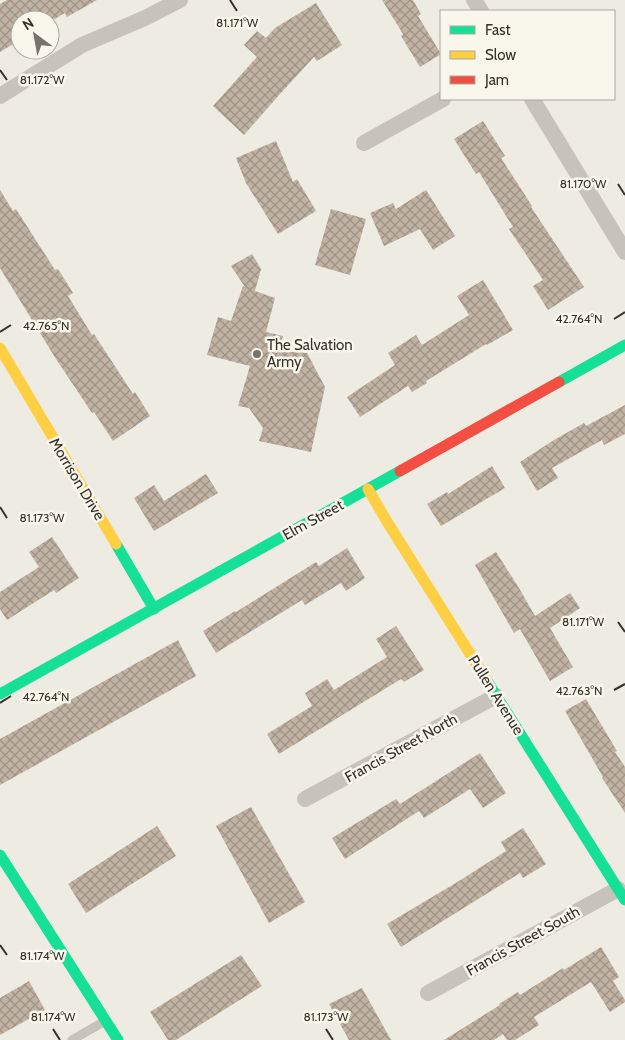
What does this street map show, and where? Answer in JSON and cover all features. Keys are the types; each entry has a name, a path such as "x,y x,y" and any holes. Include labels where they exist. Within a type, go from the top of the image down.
{"street":[{"path":"0,96 82,46 180,0"},
{"path":"364,143 441,100"},
{"path":"533,100 625,252"},
{"name":"Elm Street","path":"0,694 625,345"},
{"name":"Morrison Drive","path":"0,348 154,609"},
{"name":"Pullen Avenue","path":"368,489 622,895"},
{"name":"Francis Street North","path":"305,799 496,696"},
{"path":"0,855 118,1040"},
{"name":"Francis Street South","path":"428,993 622,895"}],"lane":[{"path":"72,1040 106,1021"}],"building":[{"path":"7,0 97,0 67,17 65,13 60,16 60,10 10,10 10,46 0,52 0,4"},
{"path":"382,0 413,0 421,14 418,16 440,55 420,67 401,36 403,34"},
{"path":"316,3 342,45 317,61 314,57 244,135 213,106 257,57 244,45 257,31 266,38 275,28"},
{"path":"483,121 505,156 501,158 584,287 548,310 533,286 543,280 509,229 513,227 479,172 476,174 454,139"},
{"path":"276,141 293,182 297,179 316,211 278,234 246,183 236,158"},
{"path":"0,190 13,211 16,209 55,270 58,269 73,293 68,296 92,335 94,334 133,394 135,392 150,416 113,441 56,359 0,268"},
{"path":"426,190 455,236 433,250 420,229 384,246 370,213 393,203 396,209"},
{"path":"331,209 366,219 350,275 315,265"},
{"name":"The Salvation Army","path":"252,254 261,269 255,291 275,298 266,332 283,336 278,351 307,353 325,387 311,452 259,441 263,428 249,408 238,406 250,366 207,355 218,317 231,321 243,286 245,287 231,266"},
{"path":"483,280 513,330 486,344 426,381 427,383 412,392 408,386 360,417 347,397 395,365 388,353 416,335 422,345 469,315 457,296"},
{"path":"625,405 625,434 604,445 602,440 552,468 558,478 537,491 520,462 584,423 586,426"},
{"path":"492,466 505,488 441,526 427,504 447,492 448,494"},
{"path":"206,474 218,493 154,531 134,498 154,485 164,501"},
{"path":"52,537 79,578 56,593 54,590 7,620 0,609 0,592 39,567 29,552"},
{"path":"347,548 365,578 346,591 341,583 305,605 302,600 216,653 203,631 316,562 319,566"},
{"path":"496,552 535,616 570,593 580,608 550,628 573,667 550,681 520,629 514,633 475,565"},
{"path":"396,626 424,670 404,682 401,679 279,754 267,734 312,706 305,693 327,679 334,690 387,657 376,639"},
{"path":"178,640 196,676 0,785 0,739"},
{"path":"586,699 625,767 625,813 602,778 565,711"},
{"path":"480,753 506,793 483,808 470,789 424,818 419,811 345,859 332,838 396,799 400,804"},
{"path":"251,807 305,902 269,923 216,826"},
{"path":"157,826 176,856 86,913 68,884"},
{"path":"523,828 546,864 523,878 520,873 401,947 387,924 506,851 501,842"},
{"path":"601,947 619,977 613,981 625,1000 625,1002 610,1012 591,982 534,1017 539,1025 515,1040 507,1040 503,1034 494,1040 444,1040 518,992 520,995"},
{"path":"241,955 262,986 176,1040 168,1040 150,1012"},
{"path":"29,981 45,1010 0,1035 0,998"},
{"path":"362,988 391,1040 349,1040 329,1004"}],"traffic: fast":[{"path":"559,382 625,345"},
{"path":"0,694 400,471"},
{"path":"116,544 154,609"},
{"path":"487,681 625,900"},
{"path":"0,855 118,1040"}],"traffic: slow":[{"path":"0,348 116,544"},
{"path":"368,489 487,681"}],"traffic: jam":[{"path":"400,471 559,382"}],"place":[{"name":"The Salvation Army","path":"257,354"}]}
